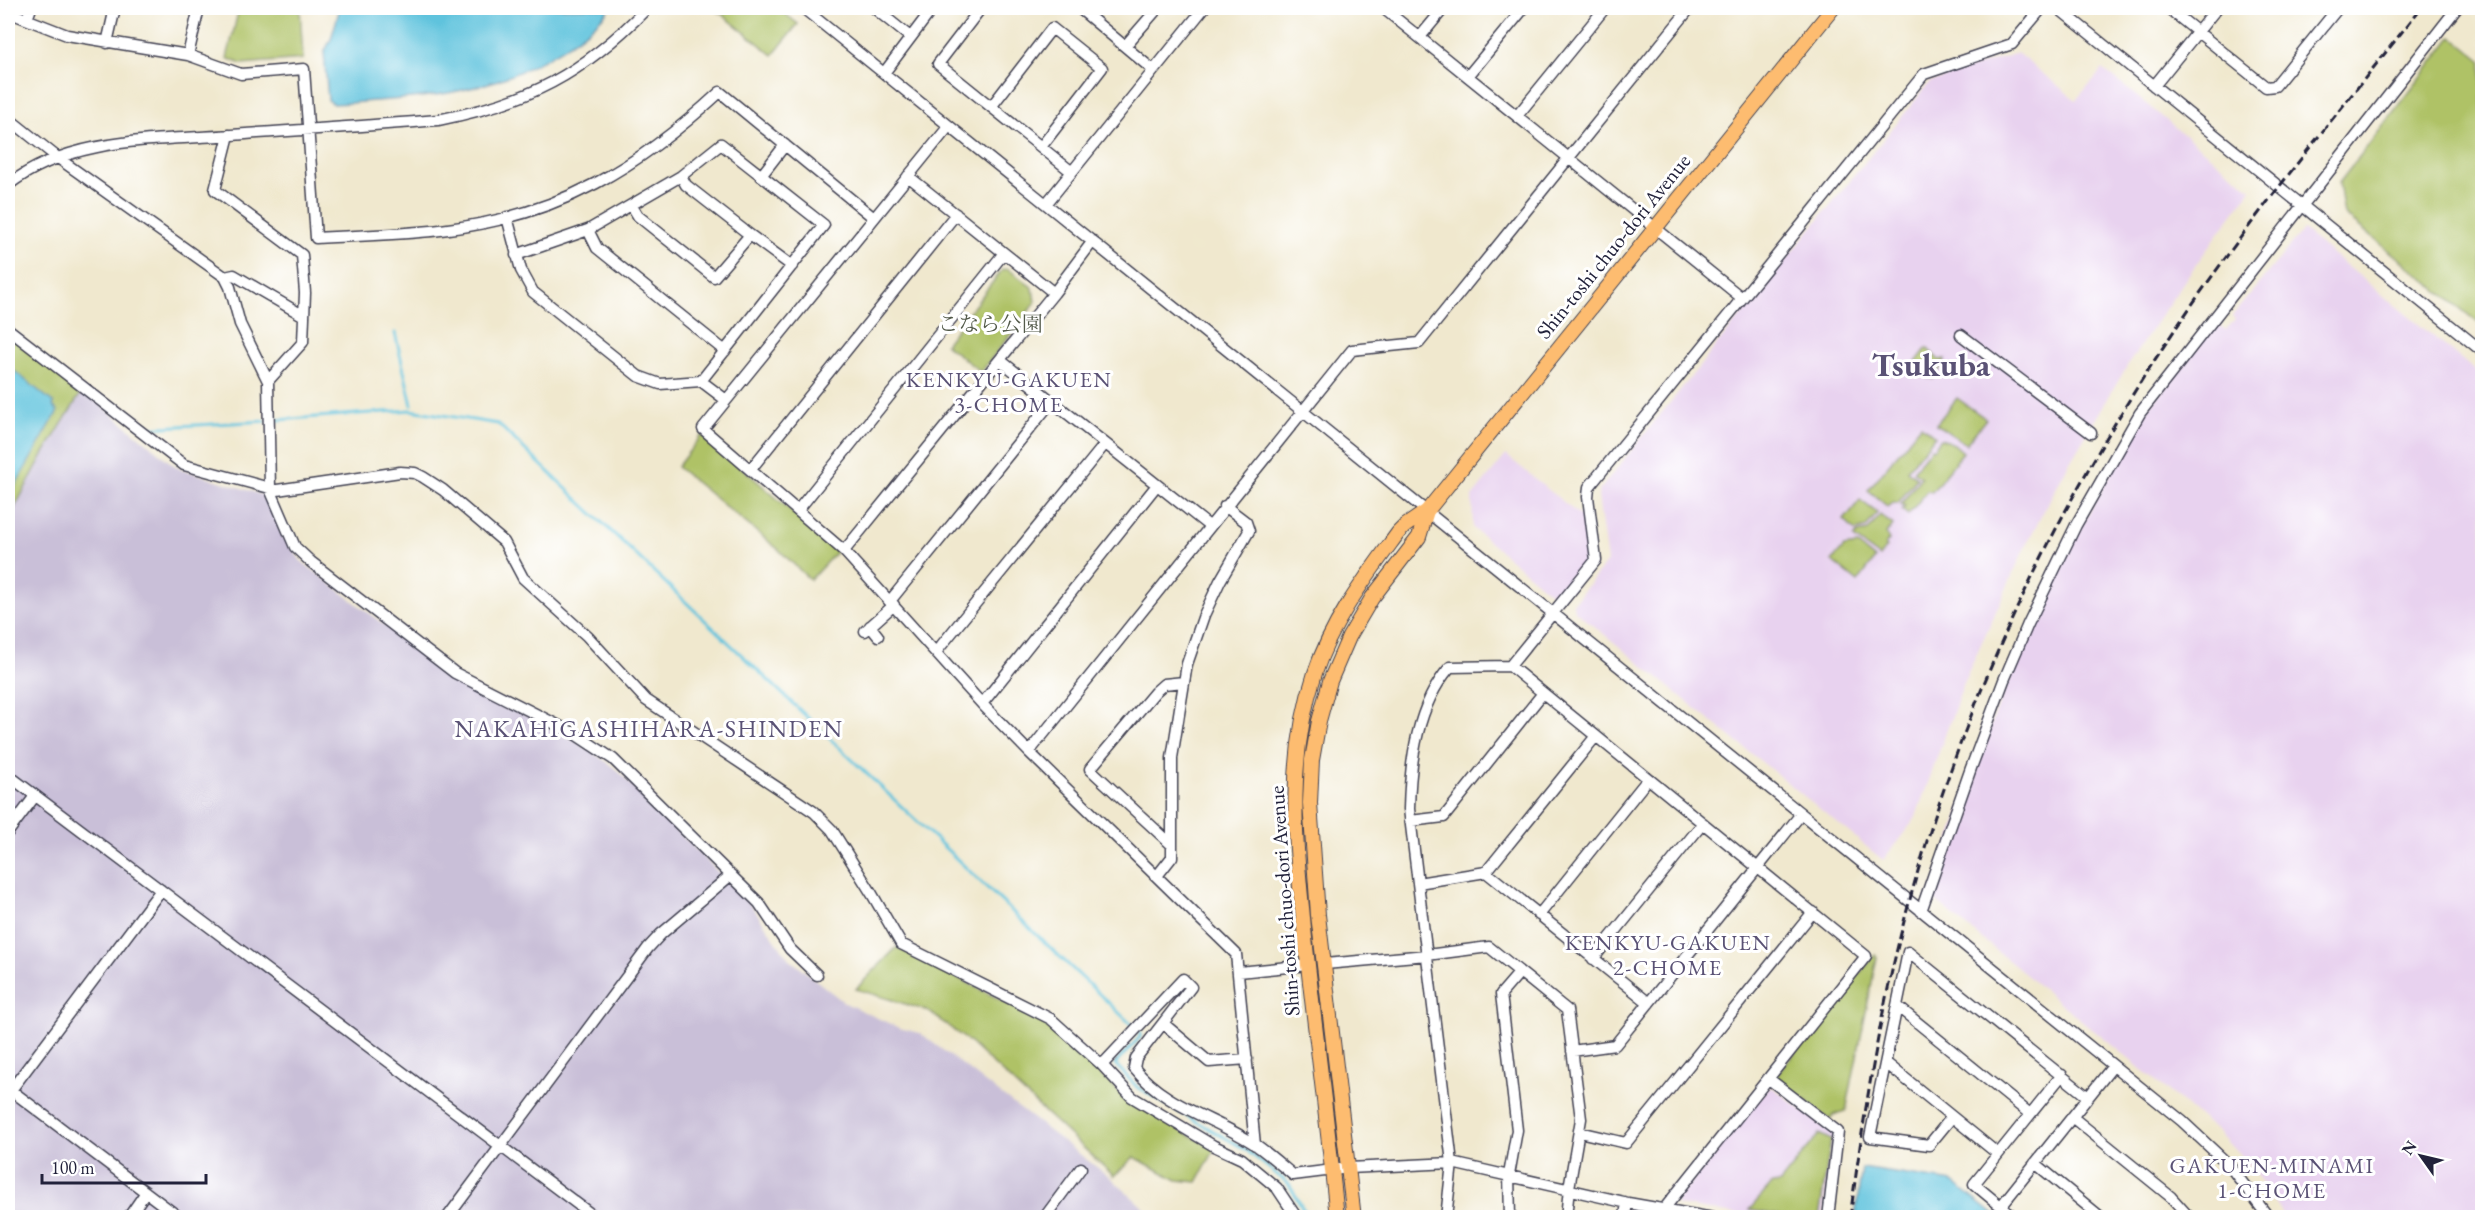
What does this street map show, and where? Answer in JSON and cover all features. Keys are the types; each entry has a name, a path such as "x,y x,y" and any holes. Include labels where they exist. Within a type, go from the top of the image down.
{"main road":[{"name":"Shin-toshi chuo-dori Avenue","path":"1337,1218 1308,965 1294,802 1303,715 1316,671 1353,597 1405,526 1427,511 1833,8"},
{"name":"Shin-toshi chuo-dori Avenue","path":"1354,1218 1318,915 1310,803 1312,760 1319,721 1330,681 1349,637 1372,598 1419,537 1427,511"}],"street":[{"path":"27,19 31,8"},
{"path":"107,43 115,8"},
{"path":"188,55 199,8"},
{"path":"9,181 58,158 96,146 438,120 506,104 535,92 580,66 626,29 647,8"},
{"path":"803,8 2182,1121 2229,1165 2269,1218"},
{"path":"874,8 910,37"},
{"path":"884,73 933,8"},
{"path":"981,8 938,64 1072,172"},
{"path":"1079,8 1153,70"},
{"path":"1125,46 1158,8"},
{"path":"1046,204 1204,8"},
{"path":"1383,8 1742,298"},
{"path":"1420,37 1444,8"},
{"path":"1468,76 1524,8"},
{"path":"1517,116 1605,8"},
{"path":"1029,752 1352,350 1419,343 1690,8"},
{"path":"1510,666 1596,560 1588,497 1589,487 1924,74 2012,44 2042,8"},
{"path":"2058,8 2482,351"},
{"path":"2168,8 2266,87 2275,86 2338,8"},
{"path":"2154,86 2217,8"},
{"path":"1921,911 2004,680 2076,525 2140,413 2457,8"},
{"path":"8,12 67,35 188,55 241,74 304,69 316,238 447,230 507,217 578,193 613,175 664,142 720,92 874,218"},
{"path":"991,107 1052,28 1102,68 1041,147"},
{"path":"8,118 58,158 225,277 240,324 268,381 270,489 295,547 311,562 455,673 574,734 613,759 759,903 790,949 817,975"},
{"path":"949,126 703,429 844,550 982,704 1236,954 1256,1145"},
{"path":"229,135 215,189 302,255 303,342 268,381"},
{"path":"516,255 588,230 681,176 721,144 824,225 701,381"},
{"path":"761,176 785,145"},
{"path":"681,176 686,185 792,266"},
{"path":"908,176 1054,293"},
{"path":"632,206 638,216 714,277 750,235"},
{"path":"751,469 956,214"},
{"path":"507,217 521,270 533,291 638,376 660,384 701,381 726,400"},
{"path":"588,230 597,248 725,351"},
{"path":"844,550 1054,293 1093,241"},
{"path":"798,510 1004,253"},
{"path":"225,277 234,275 304,316"},
{"path":"8,329 184,465 277,490 400,472 415,473 433,483 504,542 523,579 587,636 646,700 814,812 832,830 901,945 1051,1019 1102,1065 1132,1097 1214,1146 1242,1159 1277,1188 1297,1218"},
{"path":"1961,335 2091,433"},
{"path":"1000,360 1209,526"},
{"path":"878,636 867,629 892,603 1052,401"},
{"path":"936,652 1105,444"},
{"path":"982,704 1157,485"},
{"path":"1157,876 1172,857 1173,758 1187,664 1204,615 1220,581 1249,531 1246,522 1225,506"},
{"path":"1446,1218 1452,1163 1410,821 1409,781 1416,739 1428,706 1450,667 1510,666 1866,956 1664,1209"},
{"path":"1172,845 1090,769 1155,692 1164,684 1184,682"},
{"path":"1410,821 1444,817 1543,693"},
{"path":"1418,883 1486,872 1596,736"},
{"path":"8,774 596,1218"},
{"path":"1539,915 1648,779"},
{"path":"8,832 35,795"},
{"path":"1572,1051 1615,1045 1801,814"},
{"path":"1593,958 1703,823"},
{"path":"1486,872 1649,1003"},
{"path":"447,1218 648,948 661,934 731,875"},
{"path":"161,890 8,1091 180,1218"},
{"path":"1579,1132 1626,1143 1813,912"},
{"path":"1325,964 1489,947 1567,1010 1581,1119 1566,1218"},
{"path":"1952,1117 1929,1145 1870,1137 1908,952 2088,1097"},
{"path":"1239,972 1308,965"},
{"path":"1510,1218 1509,1174 1517,1130 1501,994 1520,972"},
{"path":"1102,1065 1183,980 1191,987 1136,1058 1134,1068 1147,1084 1205,1119 1256,1145 1293,1175 1349,1168 1452,1163 1713,1218"},
{"path":"1897,1006 2030,1114"},
{"path":"1164,1024 1209,1062 1247,1059"},
{"path":"1886,1063 1998,1154"},
{"path":"2001,1206 2113,1066"},
{"path":"2015,1218 1974,1184 2062,1075"},
{"path":"1769,1079 1838,1132 1828,1218"},
{"path":"2072,1117 2171,1197 2190,1218"},
{"path":"2035,1163 2102,1218"},
{"path":"1044,1218 1081,1168"},
{"path":"128,1218 147,1192"}],"shaded area":[{"path":"2017,53 2076,100 2103,69 2251,189 2189,274 2129,363 2069,463 2026,545 1966,677 1915,819 1883,860 1574,610 1573,604 1607,562 1599,491 1647,431 1930,82"},
{"path":"2303,230 2482,376 2482,1217 2284,1217 2255,1172 2218,1132 1932,898 1959,812 1994,717 2021,651 2074,540 2144,414 2216,323 2226,330 2235,319 2232,316"},
{"path":"83,390 176,467 266,496 284,537 301,561 456,680 576,741 614,767 751,905 789,959 845,1003 899,1028 920,1033 1111,1178 1154,1217 8,1218 8,520 44,453"},
{"path":"1506,455 1584,519 1590,558 1562,594 1553,595 1473,528 1472,497"},
{"path":"1769,1087 1834,1135 1823,1217 1754,1217 1677,1205 1676,1201"}],"green space":[{"path":"239,8 300,8 303,59 241,64 227,58"},
{"path":"714,8 778,8 798,24 773,55"},
{"path":"2452,37 2482,61 2482,326 2344,214 2339,183"},
{"name":"こなら公園","path":"1008,269 1033,288 1035,303 981,372 945,344 1002,270"},
{"path":"8,334 83,390 44,453 8,520"},
{"path":"1927,348 1939,360 1945,359 1933,378 1928,378 1913,366"},
{"path":"1957,398 1986,419 1966,444 1936,424"},
{"path":"1921,425 1935,436 1907,470 1917,478 1898,503 1893,503 1888,507 1868,490"},
{"path":"702,435 837,551 810,580 779,550 677,467"},
{"path":"1941,439 1954,444 1963,452 1932,492 1927,491 1908,515 1902,510 1905,506 1901,504 1921,477 1913,471"},
{"path":"1860,500 1877,513 1866,528 1855,531 1844,520"},
{"path":"1880,515 1893,525 1886,534 1889,540 1880,557 1854,538 1857,533 1868,531"},
{"path":"1858,545 1875,559 1858,582 1832,561 1844,547"},
{"path":"897,947 1048,1024 1129,1101 1215,1149 1197,1182 1177,1180 1134,1157 1114,1176 968,1041 928,1011 856,989"},
{"path":"1875,955 1877,957 1846,1111 1833,1115 1830,1120 1775,1077"},
{"path":"1819,1134 1831,1140 1819,1217 1788,1217 1749,1210 1772,1184 1780,1183"}],"water":[{"path":"340,8 610,8 594,25 562,49 507,77 480,86 424,97 334,104 328,100 324,53 331,39"},
{"path":"8,366 54,403 53,406 58,411 8,498"},
{"path":"1862,1168 1953,1182 1997,1217 1855,1217"}],"waterway":[{"path":"395,333 412,405"},
{"path":"277,420 411,410 498,424 1134,1027"},
{"path":"144,428 266,421"},
{"path":"1140,1031 1140,1037 1115,1064 1138,1088 1245,1149 1289,1184 1308,1218"}],"railway":[{"path":"1850,1218 1879,1035 1891,975 1913,889 1939,804 1969,720 2042,557 2083,479 2128,402 2176,328 2265,206 2421,8"}],"district":[{"name":"Tsukuba","path":"1931,364"},
{"name":"KENKYU-GAKUEN 3-CHOME","path":"1009,392"},
{"name":"NAKAHIGASHIHARA-SHINDEN","path":"649,728"},
{"name":"KENKYU-GAKUEN 2-CHOME","path":"1668,954"},
{"name":"GAKUEN-MINAMI 1-CHOME","path":"2272,1178"}]}
